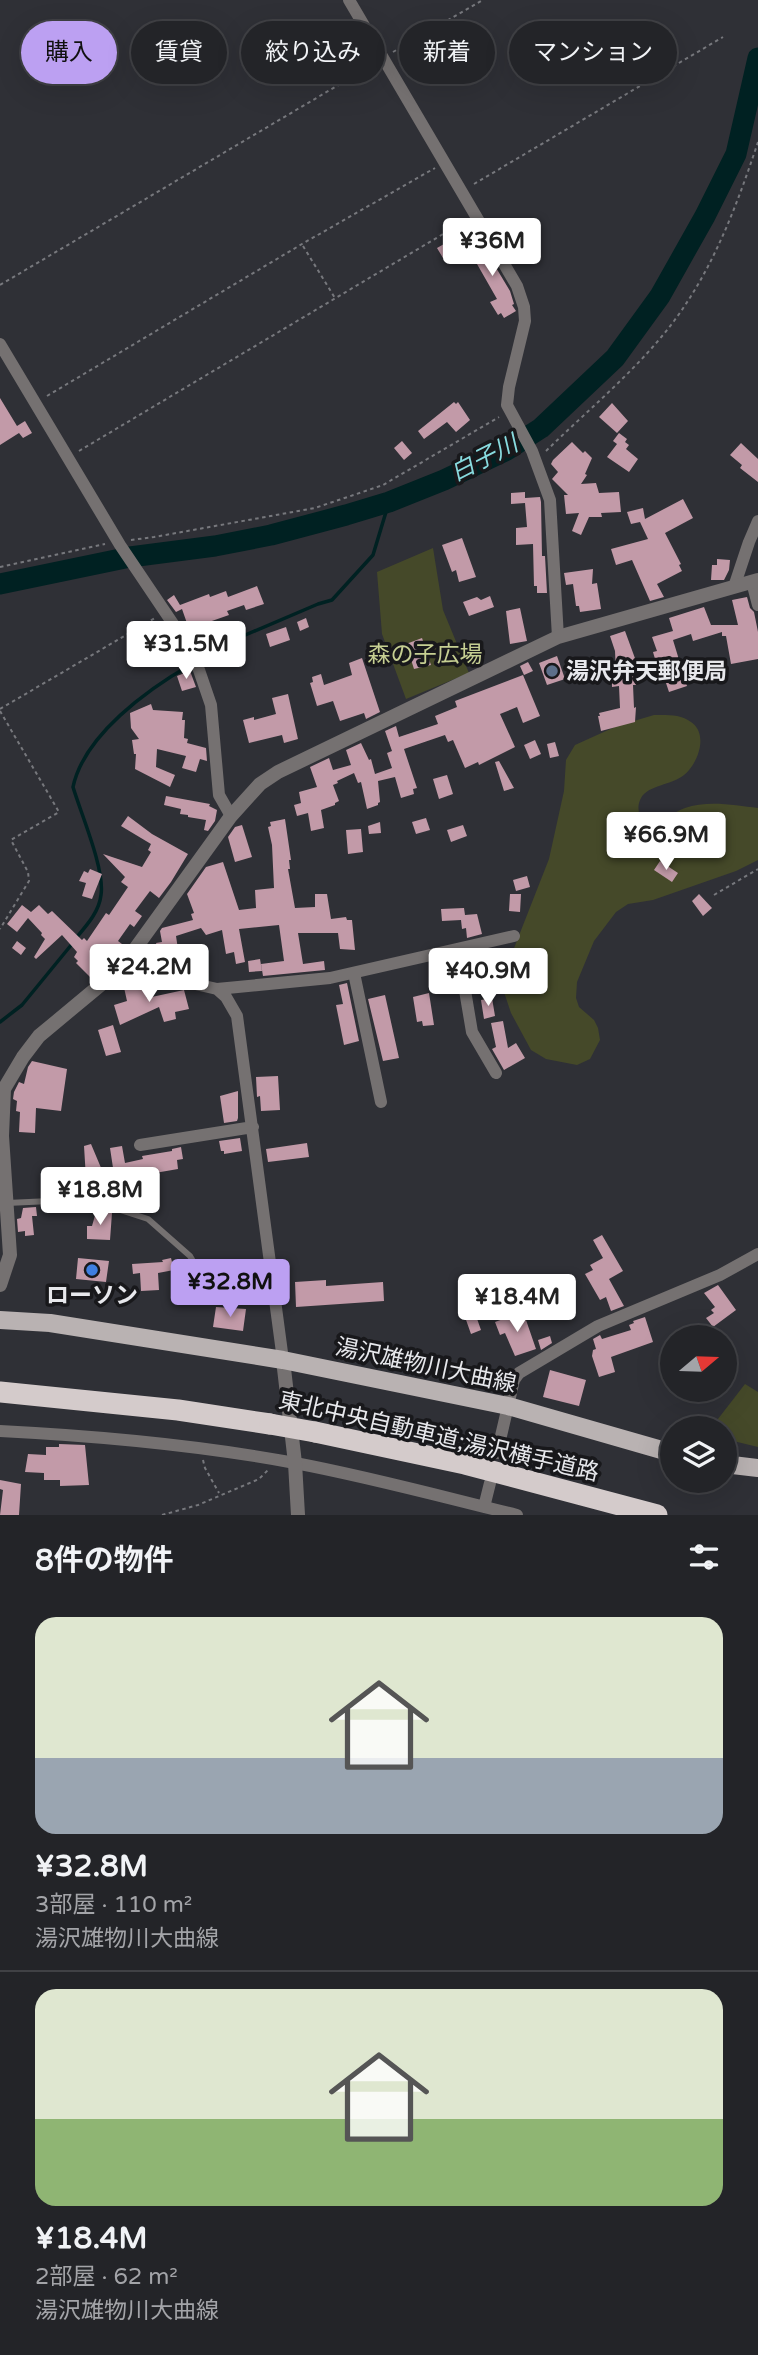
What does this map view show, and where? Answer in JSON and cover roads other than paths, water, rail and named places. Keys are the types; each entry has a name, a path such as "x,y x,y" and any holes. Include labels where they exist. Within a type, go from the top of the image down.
{"highway":[{"name":"東北中央自動車道;湯沢横手道路","path":"0,1392 178,1410 315,1432 465,1464 657,1515"}],"main road":[{"name":"湯沢雄物川大曲線","path":"0,1320 50,1323 283,1360 508,1406 660,1450"},
{"path":"737,1466 758,1468"}],"street":[{"path":"349,0 517,286 524,307 525,321 507,397 511,414 534,456 550,500 558,637"},
{"path":"0,344 67,458 199,670 211,705 219,795 231,816"},
{"path":"734,587 758,522"},
{"path":"0,1285 10,1255 4,1200 2,1089 39,1036 122,967 231,816 260,784 278,772 558,637 755,581 758,605"},
{"path":"122,967 217,989 330,978 514,936"},
{"path":"458,949 472,1032 496,1073"},
{"path":"354,973 381,1102"},
{"path":"217,989 226,997 237,1016 283,1360 298,1515"},
{"path":"140,1145 253,1127"},
{"path":"497,1453 514,1380 526,1368 598,1326 720,1275 758,1254"},
{"path":"1,1436 63,1434 201,1449 295,1463 517,1515"},
{"path":"484,1507 490,1483"}],"lane":[{"path":"4,1200 72,1200 111,1207 148,1219 190,1256 208,1287 221,1301 229,1303 275,1299"}],"waterway":[{"name":"白子川","path":"0,584 130,557 215,546 271,535 346,515 389,502 444,480 507,450 541,428 615,358 660,296 736,154 758,58"},
{"path":"199,660 229,642 332,600 373,555 389,502"},
{"path":"76,938 92,918 101,895 96,857 73,787 79,768 90,749 120,715 156,686 192,664"},
{"path":"0,1022 22,1005 72,944"}],"place":[{"name":"湯沢弁天郵便局","path":"552,671"},
{"name":"ローソン","path":"92,1270"}],"park label":[{"name":"森の子広場","path":"425,654"}]}
